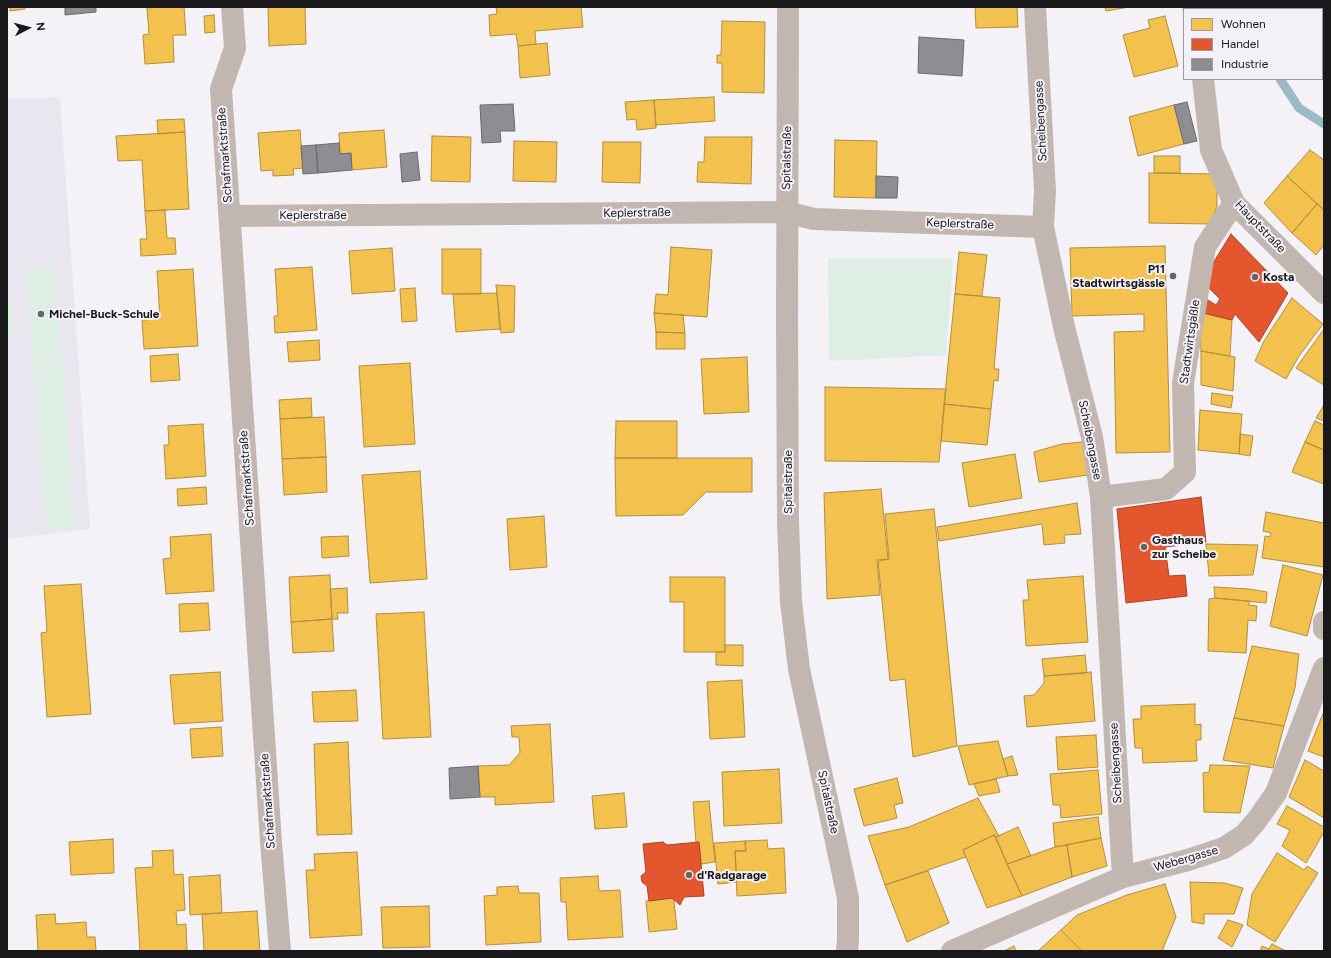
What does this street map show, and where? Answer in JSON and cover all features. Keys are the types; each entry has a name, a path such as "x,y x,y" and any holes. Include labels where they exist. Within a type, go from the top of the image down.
{"street":[{"name":"Schafmarktstraße","path":"232,7 235,48 221,89 271,842 280,951"},
{"name":"Spitalstraße","path":"788,7 786,212 788,522 791,602 799,668 848,898 847,951"},
{"name":"Scheibengasse","path":"1035,7 1045,191 1044,227 1064,326 1092,437 1101,497 1123,877"},
{"name":"Hauptstraße","path":"1202,80 1211,150 1234,203 1324,293"},
{"name":"Stadtwirtsgäßle","path":"1101,497 1166,489 1185,472 1183,383 1205,247 1234,203"},
{"name":"Keplerstraße","path":"230,216 786,212 814,219 1044,227"},
{"path":"1324,622 1324,630"},
{"name":"Webergasse","path":"952,951 1123,877 1188,860 1224,848 1244,834 1257,820 1276,793 1324,668"}],"shaded area":[{"name":"Michel-Buck-Schule","path":"60,97 90,529 7,539 7,99"},
{"path":"7,253 14,336 7,337"},
{"path":"828,258 953,258 946,355 829,361"},
{"path":"55,266 75,528 46,530 26,269"}],"building: Wohnen":[{"path":"10,7 25,7 25,9 10,11"},
{"path":"184,7 186,35 173,35 174,62 145,64 143,35 149,34 147,8"},
{"path":"268,7 305,7 306,44 269,46"},
{"path":"496,7 581,7 583,27 535,31 536,44 518,46 516,34 490,36 489,15 497,14"},
{"path":"975,7 1017,7 1018,27 976,28"},
{"path":"1105,7 1129,7 1106,11"},
{"path":"214,15 215,32 205,33 204,16"},
{"path":"1165,16 1178,66 1134,77 1123,35 1150,28 1148,20"},
{"path":"722,21 765,22 764,93 722,92 722,63 717,63 717,55 721,55"},
{"path":"547,43 550,75 520,78 518,46"},
{"path":"714,97 715,121 656,125 654,100"},
{"path":"654,100 656,128 637,130 636,119 627,120 625,102"},
{"path":"1174,105 1184,144 1138,156 1129,117"},
{"path":"184,119 185,132 158,134 157,120"},
{"path":"300,130 303,168 293,169 294,175 273,176 273,170 261,171 258,133"},
{"path":"384,130 387,167 352,170 351,153 340,154 339,133"},
{"path":"185,132 189,209 145,211 142,160 118,161 116,136"},
{"path":"432,136 471,137 470,182 431,181"},
{"path":"705,137 752,137 751,184 697,182 698,162 704,162"},
{"path":"835,140 877,141 876,198 834,197"},
{"path":"514,141 557,142 556,182 513,181"},
{"path":"603,142 641,142 640,183 602,182"},
{"path":"1310,150 1324,160 1324,210 1287,176"},
{"path":"1154,156 1180,156 1180,173 1154,173"},
{"path":"1149,173 1217,174 1217,207 1210,224 1149,223"},
{"path":"1287,176 1317,204 1292,233 1264,203"},
{"path":"1317,204 1324,210 1324,245 1316,255 1292,233"},
{"path":"165,210 167,238 175,238 176,254 141,256 140,239 147,239 145,211"},
{"path":"1165,246 1170,452 1116,453 1114,332 1144,331 1144,314 1072,316 1070,248"},
{"path":"671,247 712,250 707,317 654,313 656,294 668,295"},
{"path":"392,248 395,291 352,294 349,251"},
{"path":"442,249 481,249 481,294 442,294"},
{"path":"959,252 987,255 982,296 955,294"},
{"path":"312,267 317,330 275,333 274,316 278,316 275,269"},
{"path":"193,269 198,346 144,349 142,320 160,319 157,271"},
{"path":"496,285 515,286 514,332 501,333"},
{"path":"415,288 417,321 402,322 400,289"},
{"path":"497,293 500,329 456,332 453,294"},
{"path":"955,294 1000,298 994,369 999,369 998,381 994,380 991,409 944,404"},
{"path":"1292,298 1323,324 1299,356 1286,379 1255,361 1264,341"},
{"path":"1199,312 1232,320 1230,356 1201,351"},
{"path":"654,313 683,315 685,333 656,332"},
{"path":"1324,329 1324,385 1296,368"},
{"path":"656,332 685,333 685,349 656,349"},
{"path":"319,340 320,360 289,362 287,342"},
{"path":"1201,351 1235,357 1233,391 1201,385"},
{"path":"178,354 180,380 151,382 150,356"},
{"path":"747,357 749,412 704,414 701,359"},
{"path":"410,363 415,444 364,447 359,366"},
{"path":"825,387 946,389 939,462 825,461"},
{"path":"1212,393 1233,396 1231,408 1211,404"},
{"path":"311,398 312,417 280,419 279,400"},
{"path":"944,404 991,409 987,445 941,441"},
{"path":"1324,405 1324,421 1316,418"},
{"path":"1200,410 1242,414 1239,454 1198,450"},
{"path":"324,417 326,457 282,459 280,419"},
{"path":"616,421 677,421 677,458 615,458"},
{"path":"1315,421 1324,425 1324,450 1305,442"},
{"path":"203,424 206,476 166,479 164,445 169,445 168,426"},
{"path":"1240,434 1253,436 1250,456 1239,454"},
{"path":"1082,442 1088,475 1039,482 1034,452 1062,444"},
{"path":"1305,442 1324,450 1324,484 1292,472"},
{"path":"1015,454 1022,498 969,507 962,463"},
{"path":"326,457 327,492 284,495 282,459"},
{"path":"615,458 752,458 752,492 706,492 683,515 616,516"},
{"path":"420,471 427,579 370,583 362,475"},
{"path":"206,487 207,504 178,506 177,489"},
{"path":"881,489 888,559 877,560 880,595 827,599 824,493"},
{"path":"1077,503 1081,534 1064,535 1065,543 1044,545 1042,524 939,541 937,527"},
{"path":"934,509 957,746 913,757 905,679 890,681 878,561 889,559 885,514"},
{"path":"1266,512 1324,523 1324,567 1262,558 1265,536 1270,537 1271,533 1263,531"},
{"path":"544,516 547,567 510,570 507,519"},
{"path":"211,534 214,591 166,594 163,559 171,558 170,537"},
{"path":"348,536 349,556 322,558 321,537"},
{"path":"1206,544 1258,545 1253,575 1209,576"},
{"path":"1283,565 1323,575 1307,636 1270,626"},
{"path":"330,575 332,619 291,622 289,577"},
{"path":"1083,576 1088,642 1026,646 1023,600 1029,600 1027,580"},
{"path":"670,577 725,577 725,652 684,652 684,602 670,602"},
{"path":"81,584 91,714 47,717 41,633 47,632 44,586"},
{"path":"1214,587 1249,589 1267,592 1266,603 1215,598"},
{"path":"347,588 348,613 337,613 338,619 332,619 330,589"},
{"path":"1215,598 1249,601 1249,605 1257,606 1256,621 1248,620 1246,653 1208,651 1209,599"},
{"path":"208,603 210,630 180,632 179,604"},
{"path":"424,612 431,737 383,739 376,614"},
{"path":"332,619 334,651 293,653 291,622"},
{"path":"725,645 743,645 743,666 716,665 716,652 725,652"},
{"path":"1252,646 1299,654 1295,688 1284,726 1234,718"},
{"path":"1085,655 1087,673 1044,676 1042,659"},
{"path":"220,672 223,721 174,724 170,675"},
{"path":"1091,672 1095,721 1027,727 1024,696 1034,695 1044,683 1044,676"},
{"path":"742,680 745,737 710,739 707,682"},
{"path":"356,690 358,721 314,722 312,692"},
{"path":"1195,704 1195,725 1201,724 1201,740 1196,740 1197,761 1143,763 1142,748 1135,748 1133,719 1141,719 1141,706"},
{"path":"1324,711 1324,757 1308,751"},
{"path":"1234,718 1284,726 1273,768 1223,760"},
{"path":"550,724 554,802 495,805 495,797 480,797 478,766 509,765 520,753 519,737 512,737 511,726"},
{"path":"221,727 223,756 192,758 190,729"},
{"path":"1096,735 1098,767 1058,770 1056,737"},
{"path":"998,741 1008,776 969,785 958,746"},
{"path":"348,742 352,834 317,835 314,744"},
{"path":"1012,756 1018,775 1008,776 1003,759"},
{"path":"1305,760 1324,771 1324,818 1289,797"},
{"path":"1210,765 1250,766 1240,813 1204,812 1203,773 1209,772"},
{"path":"779,769 782,823 724,826 722,772"},
{"path":"1098,770 1102,814 1061,818 1060,805 1053,805 1050,774"},
{"path":"897,778 903,803 894,805 897,818 864,826 854,789"},
{"path":"996,779 1000,792 979,796 974,784"},
{"path":"624,793 627,827 595,829 592,796"},
{"path":"978,798 999,836 996,837 994,835 963,850 966,857 885,885 868,836 909,827"},
{"path":"709,801 715,862 701,864 699,842 696,843 693,802"},
{"path":"1287,806 1324,827 1324,832 1306,863 1282,846 1290,830 1277,824"},
{"path":"1098,817 1101,838 1055,847 1053,823"},
{"path":"1018,827 1031,856 1007,864 996,837"},
{"path":"994,835 1022,896 987,908 963,850"},
{"path":"1101,838 1107,866 1072,877 1067,845"},
{"path":"113,839 114,873 71,875 69,842"},
{"path":"767,840 768,849 784,848 786,893 737,896 735,851 746,851 745,841"},
{"path":"745,841 746,851 735,851 737,882 718,884 714,843"},
{"path":"1067,845 1072,877 1022,896 1007,864 1055,847"},
{"path":"173,850 174,875 183,874 185,910 176,911 177,925 186,924 187,951 140,951 135,868 153,867 152,851"},
{"path":"357,852 362,935 310,938 306,870 315,870 314,854"},
{"path":"1277,853 1304,870 1307,866 1318,873 1275,942 1247,925 1252,894"},
{"path":"928,871 949,923 907,942 885,885"},
{"path":"220,875 222,913 190,915 189,877"},
{"path":"598,876 599,891 620,890 623,937 568,940 566,902 561,902 560,878"},
{"path":"1190,882 1224,883 1243,888 1234,914 1204,914 1204,924 1192,922"},
{"path":"1165,884 1176,917 1162,951 1082,951 1061,930 1077,915 1127,895"},
{"path":"518,886 519,893 539,893 541,942 486,945 484,896 497,895 497,887"},
{"path":"672,898 674,901 677,929 649,932 646,901"},
{"path":"429,906 430,947 383,948 381,907"},
{"path":"257,911 260,951 204,951 202,914"},
{"path":"55,914 56,924 86,922 87,937 95,937 96,951 38,951 36,915"},
{"path":"1228,920 1243,925 1232,947 1218,938"},
{"path":"1061,930 1082,951 1038,951"},
{"path":"1272,944 1286,951 1260,951 1262,946 1269,949"},
{"path":"1014,946 1016,951 1004,951"}],"building: Handel":[{"path":"1231,234 1288,293 1259,342 1235,314 1232,320 1199,312 1201,296 1216,305 1220,299 1202,281"},
{"path":"1201,497 1206,542 1165,547 1169,576 1185,575 1187,596 1126,603 1117,509"},
{"path":"663,842 667,845 699,842 704,896 684,897 680,905 672,898 649,901 647,886 642,882 641,876 646,872 643,844"}],"building: Industrie":[{"path":"65,7 96,7 96,12 65,15"},
{"path":"919,37 964,40 962,76 918,73"},
{"path":"1187,102 1197,141 1184,144 1174,105"},
{"path":"513,104 515,131 500,131 501,142 482,143 480,105"},
{"path":"339,143 340,154 351,153 352,170 318,173 316,145"},
{"path":"316,145 318,173 303,174 301,146"},
{"path":"417,152 420,180 402,182 400,154"},
{"path":"876,176 898,177 897,198 876,198"},
{"path":"478,766 480,797 450,799 449,768"}],"waterway":[{"path":"1281,80 1299,108 1324,124"}],"place":[{"name":"P11 Stadtwirtsgässle","path":"1173,276"},
{"name":"Kosta","path":"1255,277"},
{"name":"Michel-Buck-Schule","path":"41,314"},
{"name":"Gasthaus zur Scheibe","path":"1144,547"},
{"name":"d'Radgarage","path":"689,875"}]}
